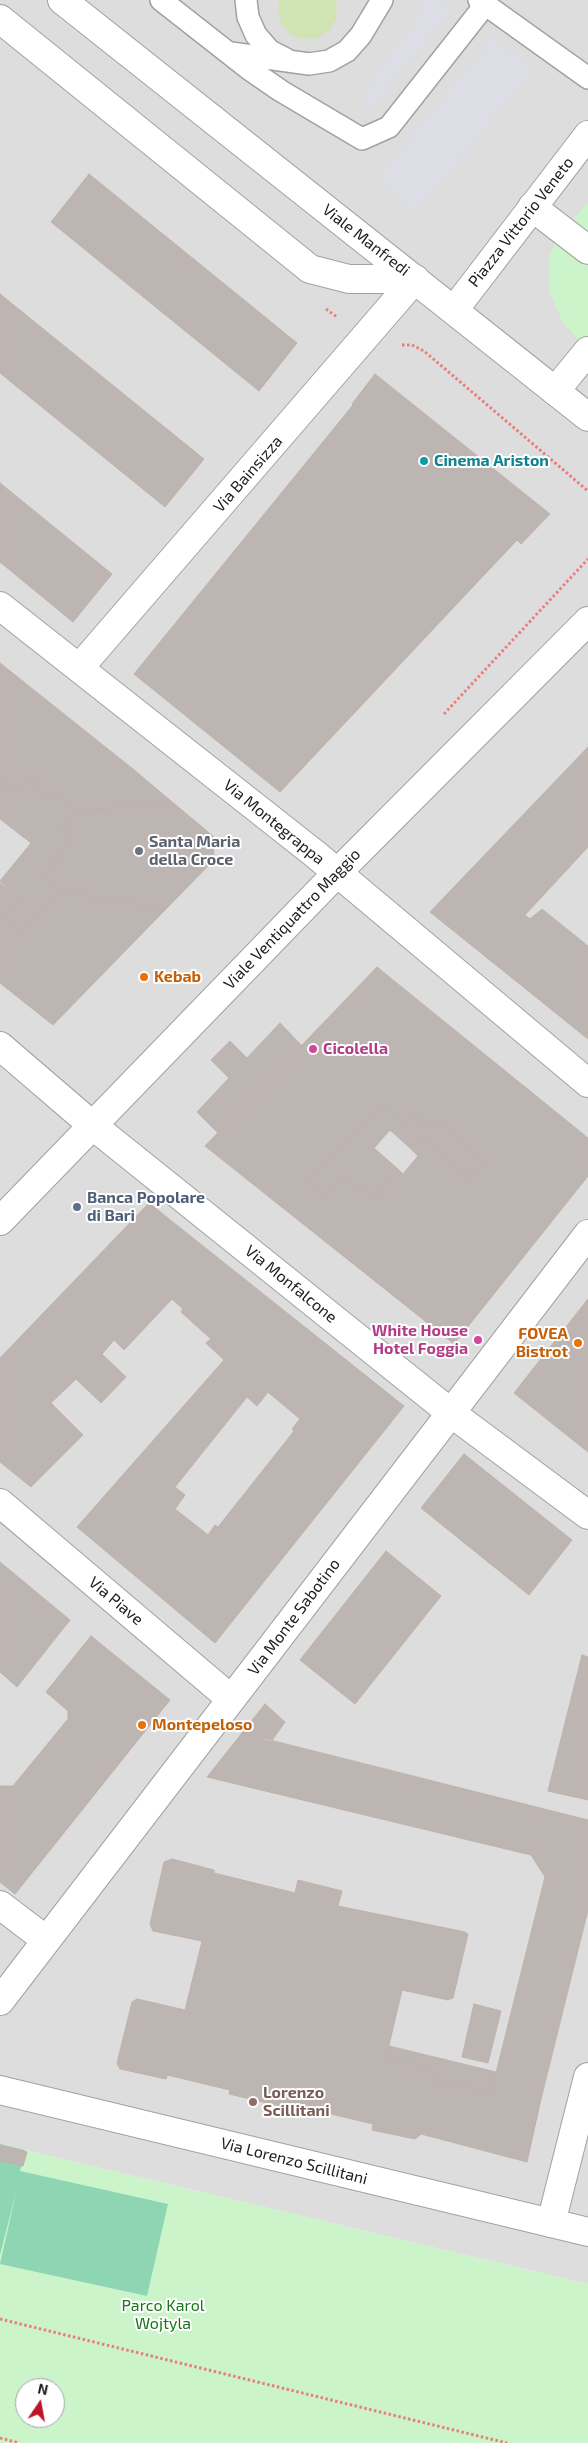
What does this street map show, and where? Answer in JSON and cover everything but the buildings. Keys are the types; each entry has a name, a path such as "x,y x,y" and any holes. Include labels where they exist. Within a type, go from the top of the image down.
{"street":[{"name":"Viale Manfredi","path":"62,0 415,279"},
{"name":"Viale Manfredi","path":"0,19 310,269 349,279 415,279"},
{"name":"Piazza Vittorio Veneto","path":"454,310 588,135"},
{"path":"532,207 588,250"},
{"path":"415,279 588,417"},
{"name":"Via Bainsizza","path":"80,667 415,279"},
{"path":"555,391 588,351"},
{"name":"Via Montegrappa","path":"0,606 80,667 337,873 588,1082"},
{"name":"Viale Ventiquattro Maggio","path":"0,1221 337,873 588,621"},
{"name":"Via Monfalcone","path":"0,1046 92,1125 451,1413 588,1515"},
{"name":"Via Monte Sabotino","path":"0,2001 588,1234"},
{"name":"Via Piave","path":"0,1503 232,1699"},
{"path":"0,1905 46,1940"},
{"path":"551,2223 588,2077"},
{"name":"Via Lorenzo Scillitani","path":"0,2090 588,2232"}],"lane":[{"path":"161,0 225,52 281,91 362,139 389,127 482,2 588,78"},
{"path":"246,0 248,16 256,35 270,51 288,61"},
{"path":"361,35 369,17 370,0"},
{"path":"225,52 309,64 329,61 347,51 361,35 382,0"}],"path":[{"path":"0,2319 507,2443"},
{"path":"0,2438 19,2443"}],"shaded area":[{"path":"0,0 588,0 588,2284 0,2144"},
{"path":"425,0 443,0 454,9 364,116 363,105 378,68 408,33"},
{"path":"493,37 533,70 416,213 376,180"}],"green space":[{"path":"280,0 336,0 337,18 330,30 318,38 303,39 290,34 280,22 278,8"},
{"path":"588,203 588,350 563,323 550,293 549,257 562,230"},
{"name":"Parco Karol Wojtyla","path":"0,2144 588,2284 588,2443 0,2443"},
{"path":"0,2144 25,2150 20,2171 168,2204 147,2296 0,2264 17,2188 0,2255"}],"place":[{"name":"Cinema Ariston","path":"424,461"},
{"name":"Santa Maria della Croce","path":"139,851"},
{"name":"Kebab","path":"144,977"},
{"name":"Cicolella","path":"313,1049"},
{"name":"Banca Popolare di Bari","path":"77,1207"},
{"name":"White House Hotel Foggia","path":"478,1340"},
{"name":"FOVEA Bistrot","path":"578,1343"},
{"name":"Montepeloso","path":"142,1725"},
{"name":"Lorenzo Scillitani","path":"253,2102"}]}
